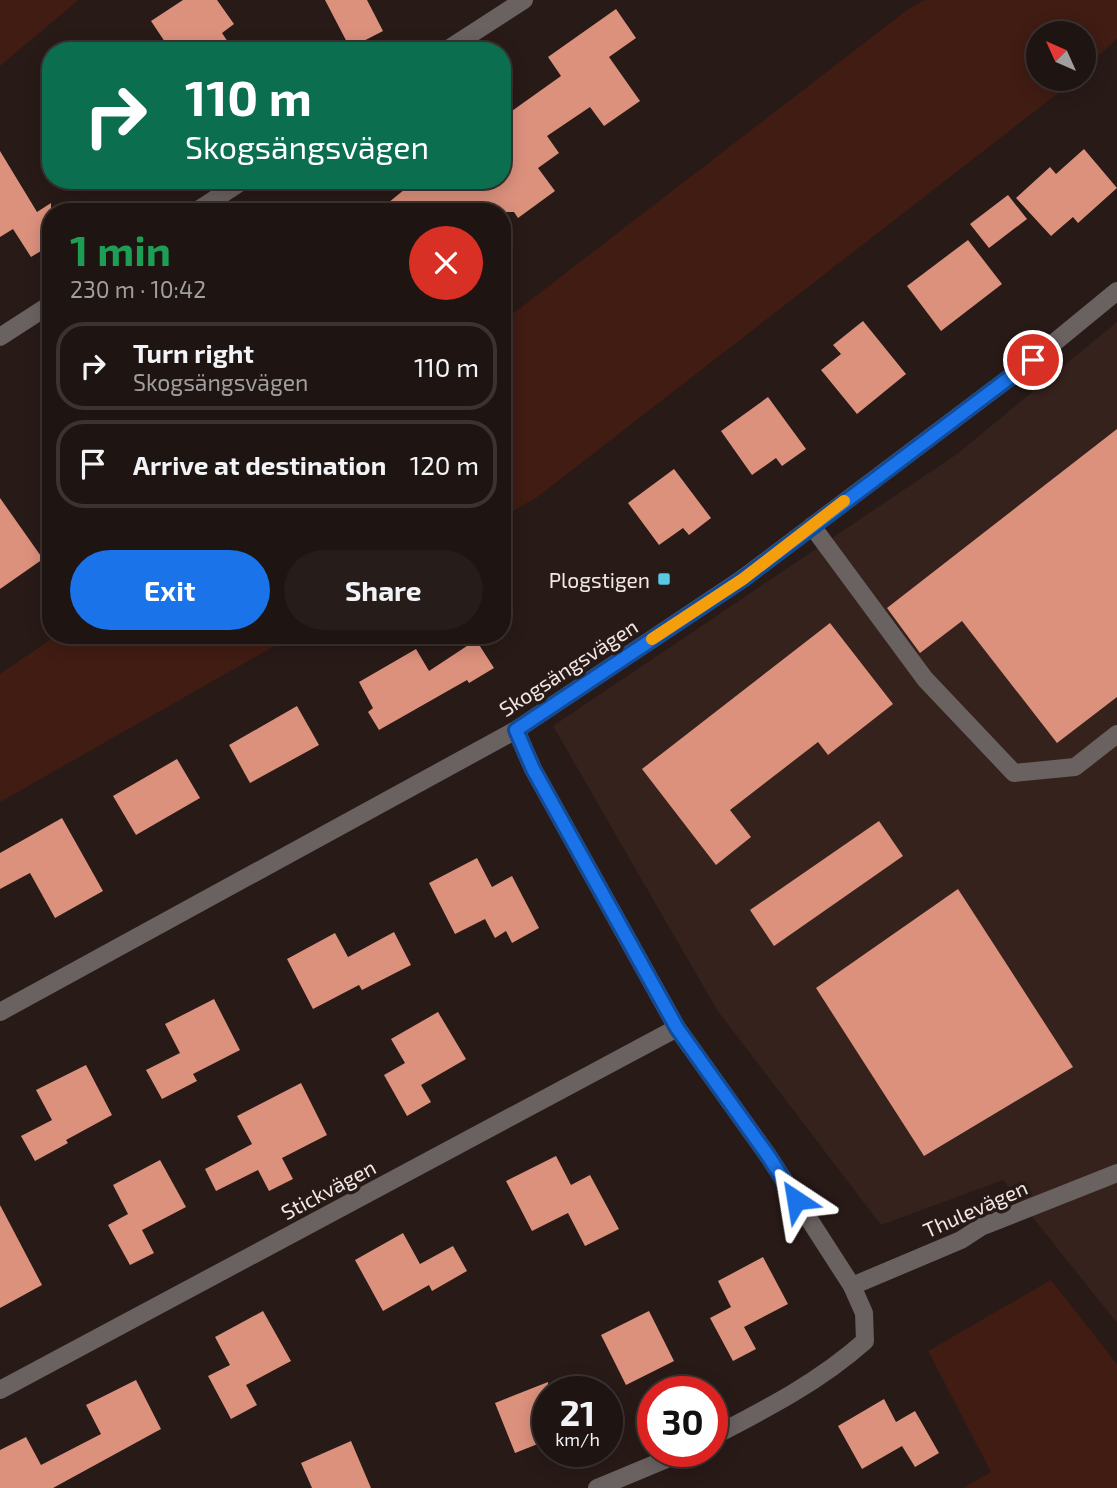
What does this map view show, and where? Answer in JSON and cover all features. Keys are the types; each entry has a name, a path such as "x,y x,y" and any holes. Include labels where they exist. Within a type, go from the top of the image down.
{"street":[{"path":"459,42 524,0"},
{"path":"209,203 230,189"},
{"name":"Skogsängsvägen","path":"0,1012 516,730 743,579 1033,360 1117,291"},
{"path":"0,337 42,310"},
{"path":"812,526 925,679 1014,773 1075,767 1117,734"},
{"path":"516,730 533,769 677,1028 769,1157 852,1286 864,1313 865,1341 839,1364 795,1393 728,1429"},
{"name":"Stickvägen","path":"0,1390 677,1028"},
{"name":"Thulevägen","path":"852,1286 961,1240 981,1227 1117,1173"},
{"path":"597,1488 648,1467"}],"shaded area":[{"path":"0,0 78,0 0,66"},
{"path":"925,0 1117,0 1117,39 1096,58 1096,21 1026,21 1026,91 1060,91 536,498 511,512 511,315 911,7"},
{"path":"1117,322 1117,1323 1003,1180 881,1225 717,1010 553,726 957,454"},
{"path":"44,644 278,644 0,802 0,674"},
{"path":"1051,1280 1117,1364 1117,1488 963,1488 991,1472 928,1351"}],"building":[{"path":"183,0 217,0 234,24 222,33 228,42 165,42 151,21"},
{"path":"325,0 367,0 383,31 362,42 347,42"},
{"path":"616,9 636,38 609,57 640,101 604,126 590,107 547,136 559,153 538,168 555,191 518,218 511,212 511,203 388,203 405,189 511,189 511,112 561,76 548,57"},
{"path":"1084,149 1117,188 1078,223 1073,217 1051,236 1016,198 1050,167 1056,174"},
{"path":"0,151 37,212 42,209 42,250 31,257 13,229 0,237"},
{"path":"1008,195 1027,219 989,248 970,224"},
{"path":"968,240 1002,284 941,331 907,286"},
{"path":"863,321 906,374 857,414 821,370 841,354 833,345"},
{"path":"768,397 806,449 782,466 776,458 752,475 721,431"},
{"path":"1117,429 1117,697 1057,743 962,621 920,653 887,608"},
{"path":"674,469 711,518 689,535 683,528 659,545 628,503"},
{"path":"0,498 42,560 0,589"},
{"path":"830,623 893,704 828,755 818,742 730,810 751,837 716,865 642,769"},
{"path":"470,644 479,644 494,668 469,683 467,680 379,730 368,712 373,708 359,682 416,649 429,671"},
{"path":"297,706 319,745 250,783 229,745"},
{"path":"177,759 200,798 136,835 113,796"},
{"path":"62,818 103,891 55,918 30,873 0,889 0,853"},
{"path":"879,821 903,856 774,946 750,910"},
{"path":"477,858 492,887 512,876 539,928 512,943 506,931 495,938 485,919 455,934 429,883"},
{"path":"958,889 1073,1067 924,1156 816,988"},
{"path":"394,932 411,965 362,990 359,985 313,1009 287,959 335,933 348,957"},
{"path":"214,999 240,1050 193,1074 197,1081 162,1099 146,1070 180,1053 165,1024"},
{"path":"438,1012 466,1059 421,1085 431,1102 407,1116 384,1075 405,1063 391,1039"},
{"path":"86,1065 112,1115 66,1140 68,1143 35,1161 21,1136 52,1120 36,1090"},
{"path":"301,1083 327,1135 282,1158 293,1179 269,1191 258,1170 216,1191 205,1169 252,1144 237,1116"},
{"path":"556,1156 571,1185 590,1175 619,1229 585,1246 568,1213 532,1231 506,1181"},
{"path":"160,1160 186,1207 142,1230 154,1253 130,1265 108,1225 128,1214 113,1185"},
{"path":"0,1205 42,1285 0,1308"},
{"path":"403,1233 420,1264 453,1246 467,1271 432,1291 429,1285 383,1311 355,1260"},
{"path":"763,1257 788,1304 744,1327 756,1349 733,1361 710,1318 731,1307 718,1281"},
{"path":"263,1311 291,1361 246,1385 257,1405 231,1419 208,1376 230,1365 215,1337"},
{"path":"649,1311 674,1361 644,1376 637,1376 637,1380 626,1385 601,1335"},
{"path":"136,1380 161,1429 53,1488 0,1488 0,1450 26,1437 41,1465 101,1434 86,1405"},
{"path":"532,1388 532,1446 515,1453 495,1403"},
{"path":"884,1399 896,1422 915,1411 939,1453 915,1467 902,1446 862,1469 838,1426"},
{"path":"351,1441 371,1488 312,1488 301,1463"}],"slow traffic":[{"path":"652,639 743,579 844,501"}],"place":[{"name":"Plogstigen","path":"664,579"}],"route":[{"path":"796,1200 769,1157 677,1028 533,769 516,730 743,579 1033,360"}]}
